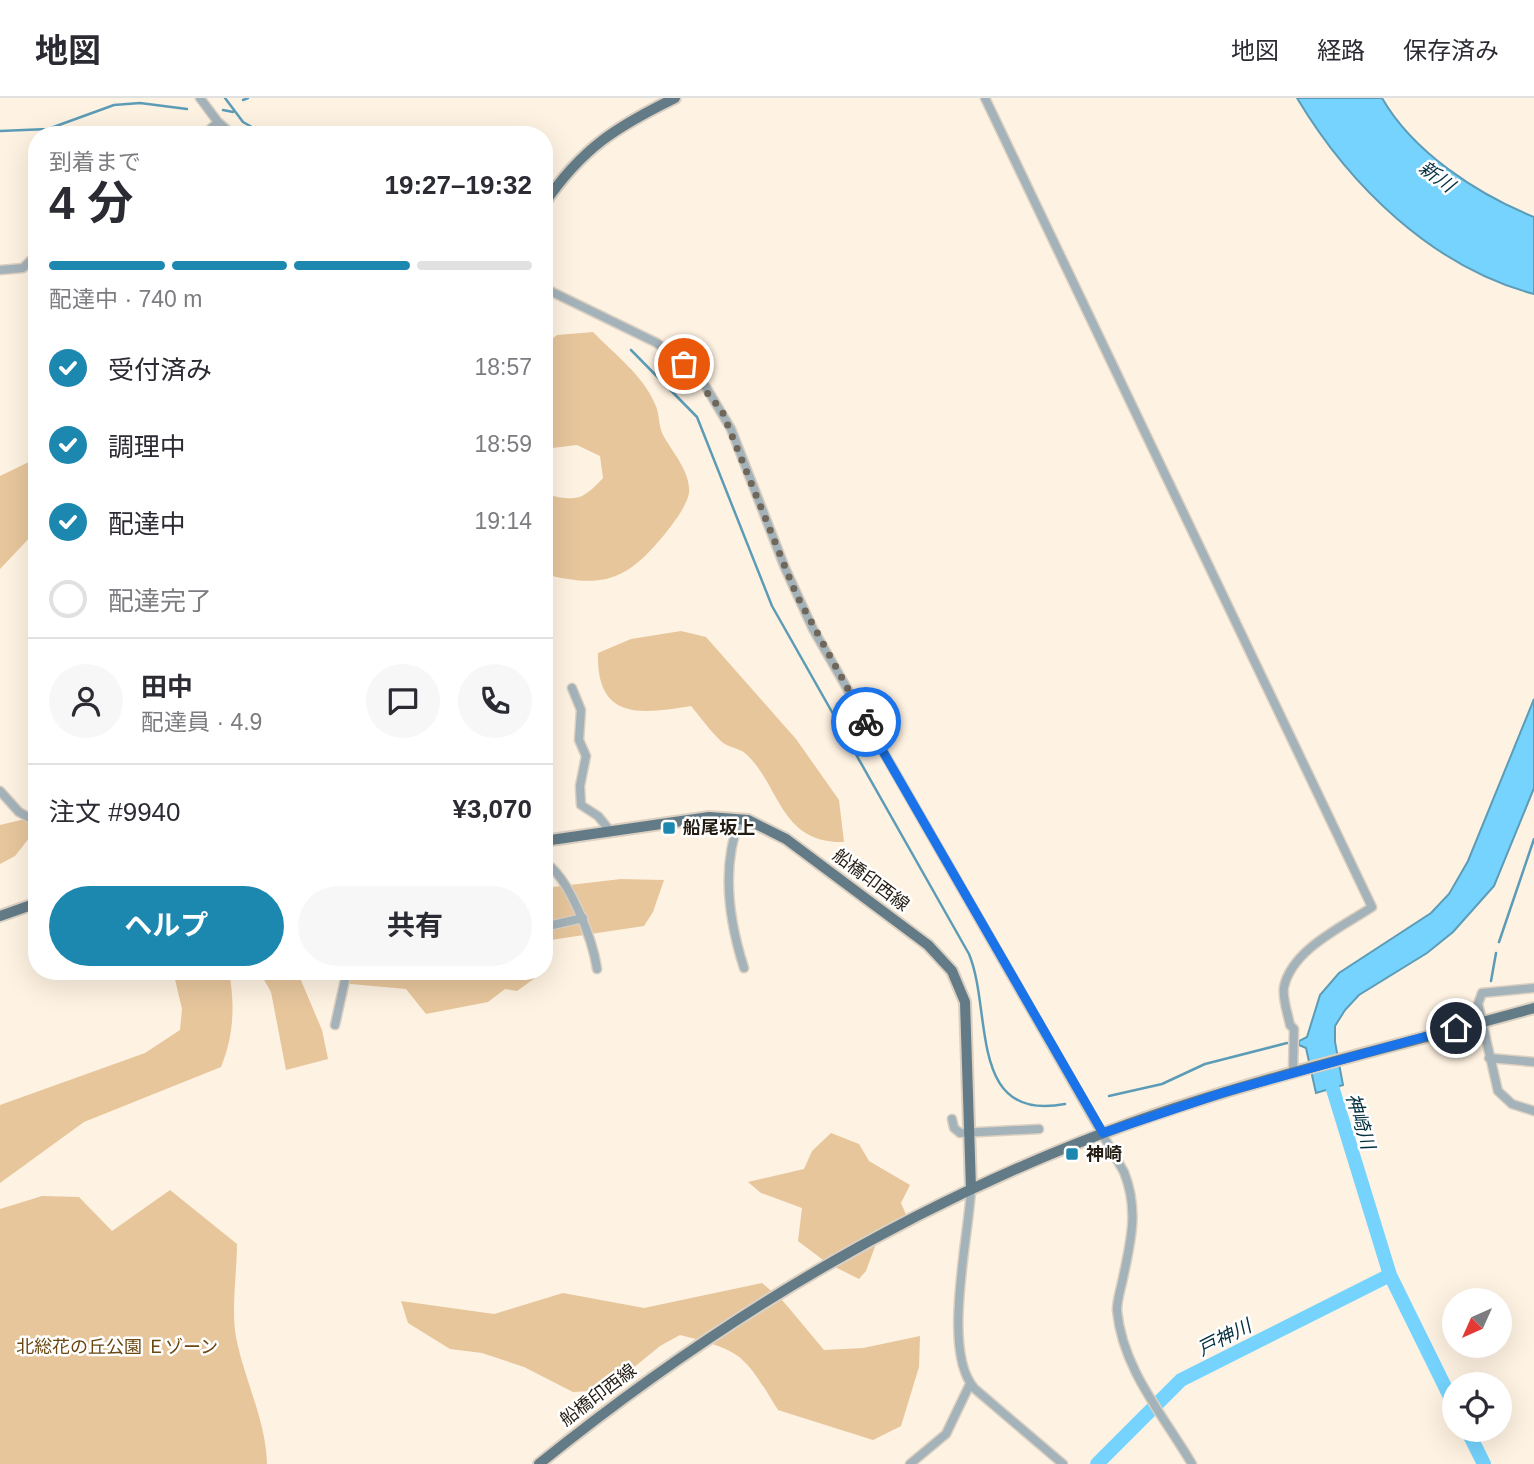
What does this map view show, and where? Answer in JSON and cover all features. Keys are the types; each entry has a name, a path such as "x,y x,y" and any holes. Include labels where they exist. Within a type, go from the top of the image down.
{"main road":[{"path":"553,192 604,136 675,98"},
{"name":"船橋印西線","path":"553,840 709,817 740,819 762,825 786,839 928,945 953,971 965,1002 971,1189"},
{"path":"0,916 28,907"},
{"name":"船橋印西線","path":"539,1464 608,1408 704,1339 840,1256 971,1189 1103,1133 1225,1092 1534,1008"}],"street":[{"path":"200,98 223,126"},
{"path":"985,98 1372,907 1304,955 1284,987 1290,1025 1294,1029 1295,1072"},
{"path":"214,126 218,122"},
{"path":"0,270 23,268 28,263"},
{"path":"553,292 657,343 688,367 714,399 731,429 785,568 813,629 1124,1172 1133,1206 1134,1230 1117,1306 1121,1336 1126,1354 1192,1464"},
{"path":"572,688 581,710 579,740 586,756 580,786 581,805 598,816 611,832"},
{"path":"0,791 28,816"},
{"path":"740,819 731,840 729,903 733,933 744,968"},
{"path":"553,869 583,918 597,970"},
{"path":"553,925 583,918"},
{"path":"335,1026 345,980"},
{"path":"1534,988 1482,993 1478,1004 1498,1091 1512,1104 1534,1111"},
{"path":"1489,1058 1534,1062"},
{"path":"952,1119 956,1132 968,1134 1039,1129"},
{"path":"971,1189 957,1315 963,1362 970,1384 1063,1464"},
{"path":"910,1464 946,1434 970,1384"}],"green space":[{"path":"593,332 636,374 650,393 657,408 663,435 680,462 689,485 688,498 683,508 654,547 628,570 600,580 584,581 553,576 553,496 577,498 589,492 603,478 600,456 577,445 553,448 553,338 557,335"},
{"path":"28,462 28,539 0,569 0,476"},
{"path":"681,631 706,637 796,739 839,800 844,842 823,840 806,833 794,823 767,781 744,752 722,742 691,706 639,711 613,702 599,675 598,653 631,639"},
{"path":"25,819 28,821 28,839 15,856 0,864 0,825"},
{"path":"621,879 664,880 653,912 644,926 553,940 553,887"},
{"path":"175,980 230,980 232,1020 229,1043 221,1067 84,1122 0,1183 0,1105 145,1053 180,1030 182,1009"},
{"path":"264,980 301,980 322,1030 328,1059 286,1070 271,992"},
{"path":"340,980 532,980 517,991 505,989 488,1002 426,1014 406,989 340,983"},
{"path":"831,1133 859,1144 869,1161 910,1185 901,1203 911,1226 876,1244 866,1271 859,1279 827,1263 798,1241 802,1208 761,1193 748,1182 804,1169 812,1151"},
{"name":"北総花の丘公園 Ｅゾーン","path":"170,1190 237,1244 234,1303 236,1337 263,1432 267,1464 0,1464 0,1209 42,1196 79,1197 112,1231"},
{"path":"762,1283 783,1301 824,1350 863,1348 920,1336 919,1367 901,1426 873,1440 778,1410 749,1366 740,1358 718,1346 680,1335 660,1346 606,1390 573,1392 524,1367 482,1353 450,1349 408,1323 401,1301 494,1314 563,1293 644,1308"}],"water":[{"name":"新川","path":"1297,98 1382,98 1411,136 1448,169 1491,196 1534,217 1534,294 1461,264 1428,243 1397,218 1342,162"},
{"path":"1534,699 1534,788 1494,886 1453,932 1427,953 1359,995 1345,1010 1335,1026 1335,1042 1343,1085 1316,1093 1306,1048 1299,1045 1299,1041 1307,1037 1320,995 1339,973 1431,913 1449,894 1468,861"}],"waterway":[{"path":"225,98 243,122 250,126"},
{"path":"243,100 248,98"},
{"path":"56,126 114,105 140,103 187,109"},
{"path":"223,110 233,112"},
{"path":"0,131 28,130"},
{"path":"631,350 697,417 772,606 969,954 976,978 989,1058 998,1080 1012,1097 1034,1105 1065,1104"},
{"path":"1499,942 1534,839"},
{"path":"1491,981 1496,953"},
{"path":"1109,1096 1162,1084 1205,1064 1287,1043"},
{"name":"神崎川","path":"1327,1070 1390,1275 1442,1381"},
{"name":"戸神川","path":"1097,1464 1181,1380 1390,1275"},
{"name":"神崎川","path":"1473,1442 1484,1464"}],"way so far":[{"path":"684,364 706,387 722,411 796,594 866,722"}],"place":[{"name":"船尾坂上","path":"669,828"},
{"name":"神崎","path":"1072,1154"}],"route":[{"path":"866,722 1103,1133 1225,1092 1456,1028"}]}
